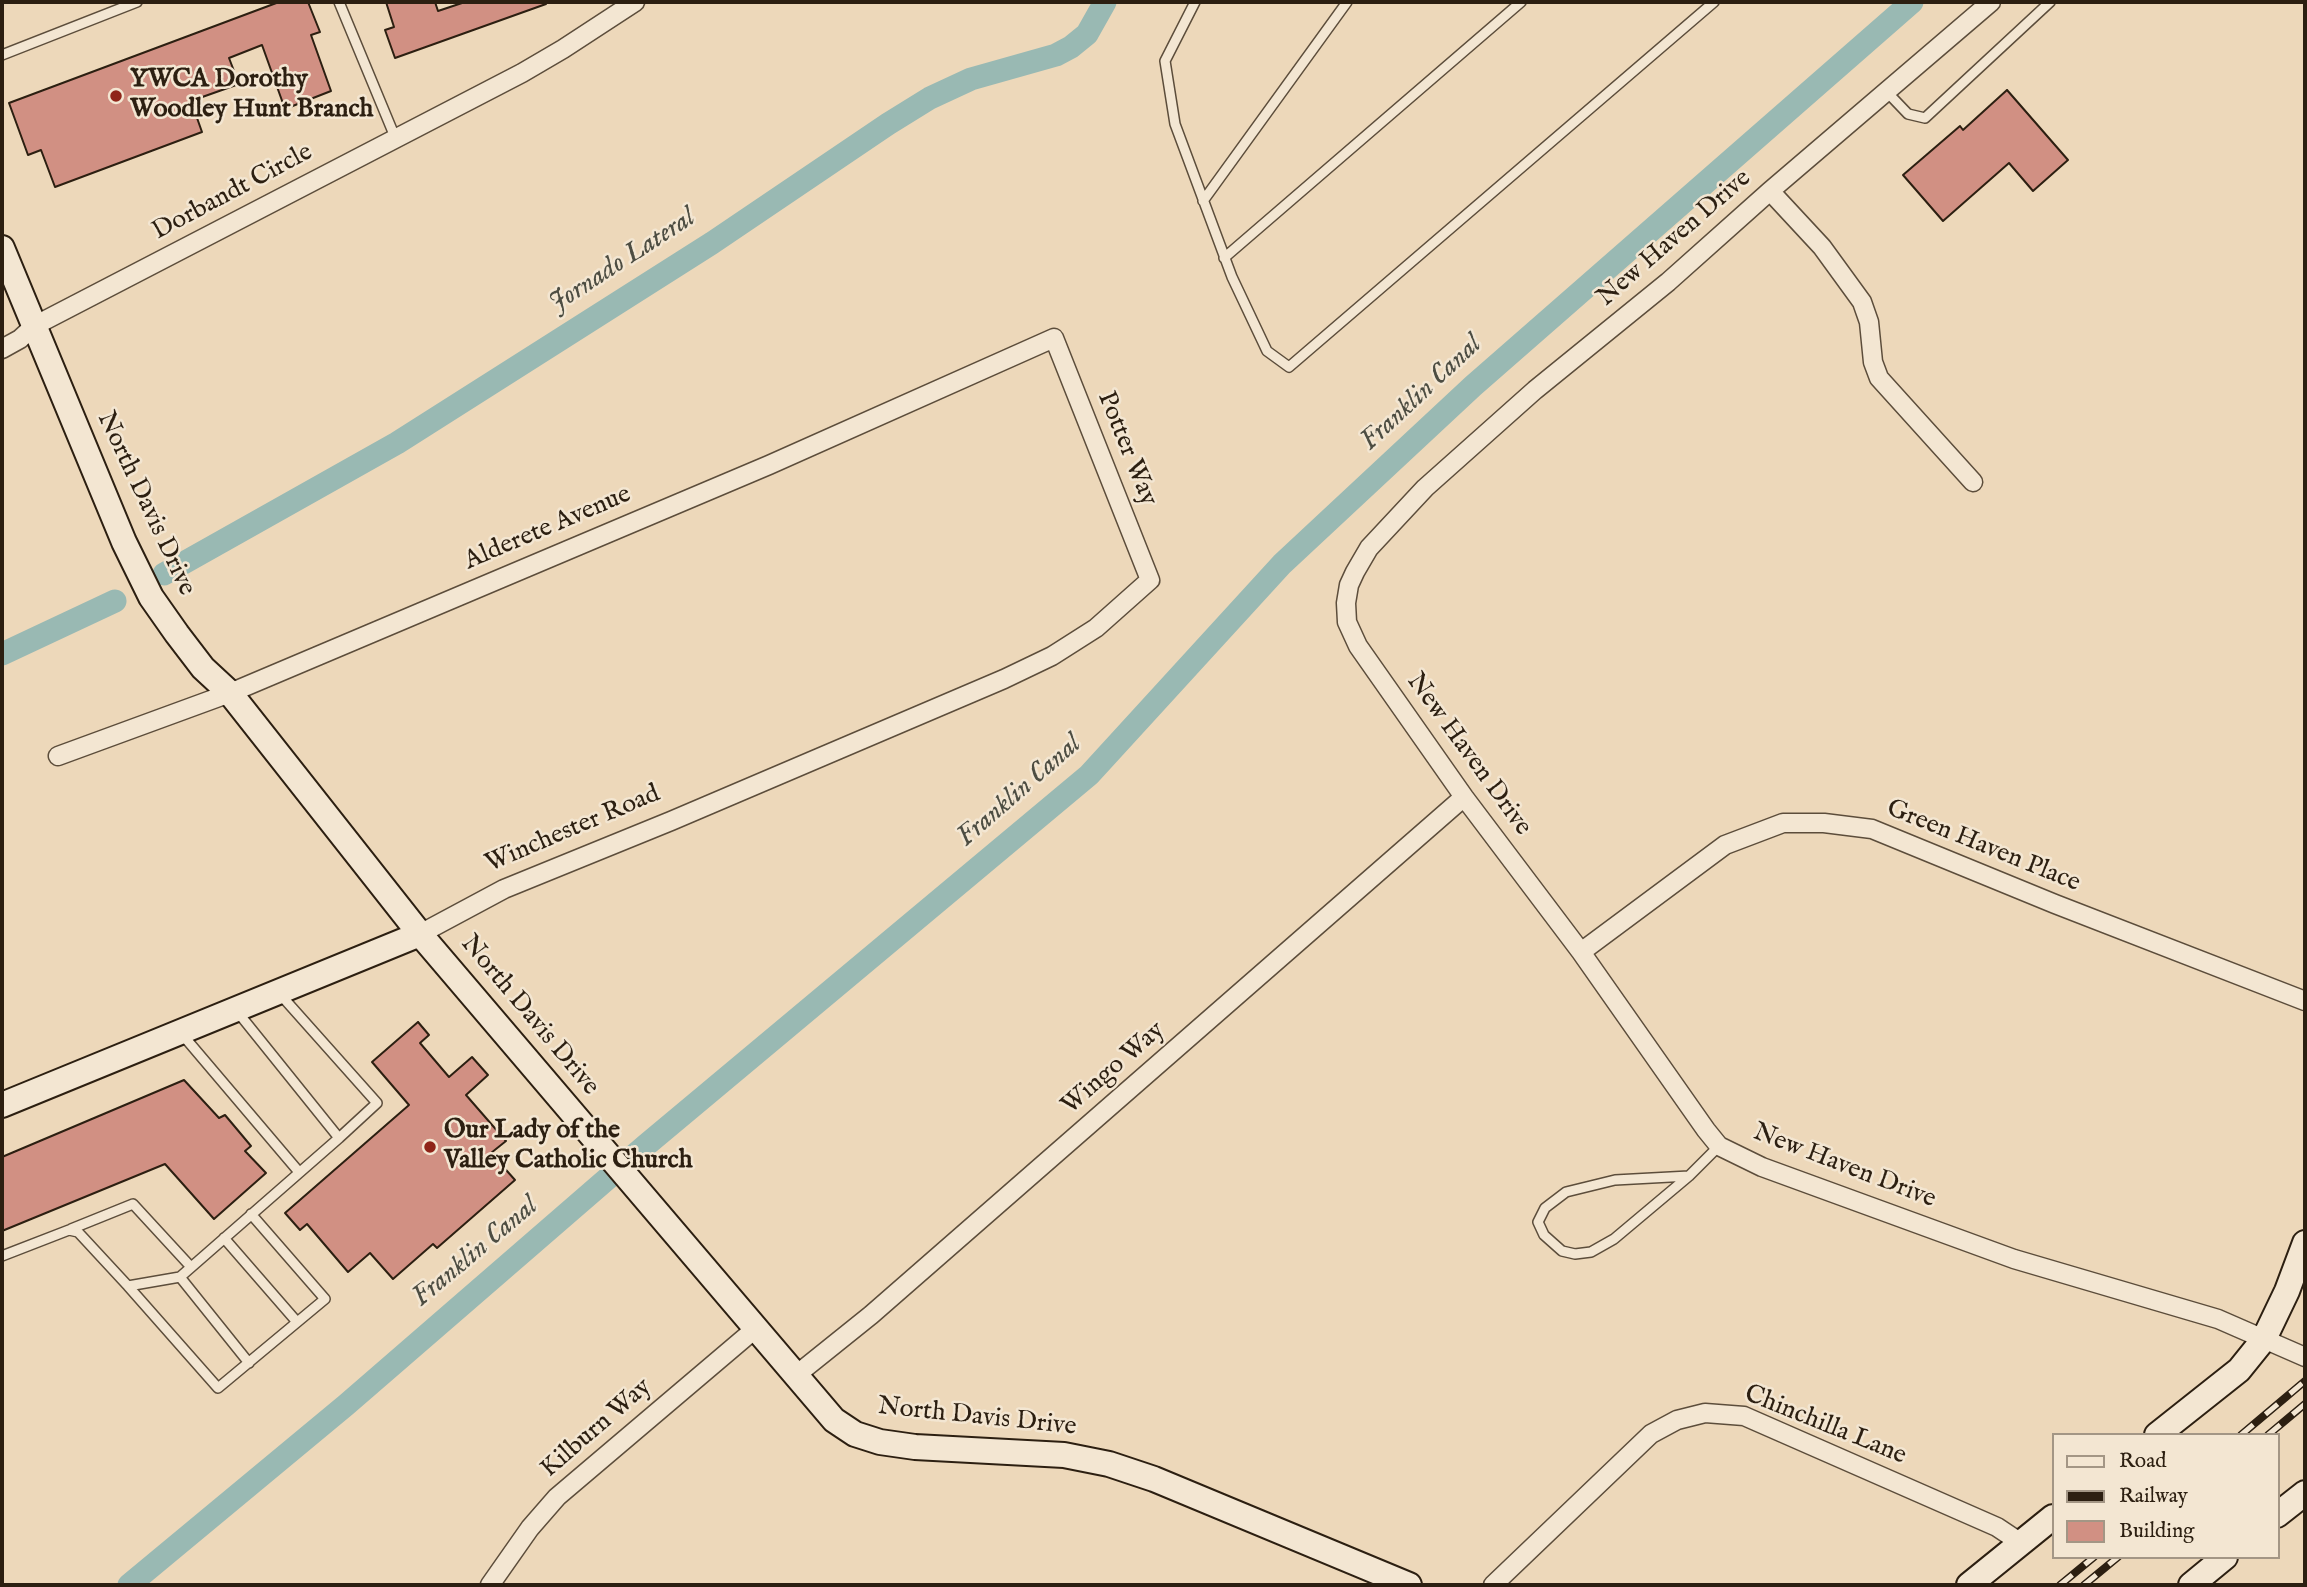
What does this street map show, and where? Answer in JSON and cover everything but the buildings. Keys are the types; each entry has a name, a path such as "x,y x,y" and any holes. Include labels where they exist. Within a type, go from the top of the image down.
{"street":[{"name":"Dorbandt Circle","path":"2,349 20,339 34,326 522,73 635,2"},
{"name":"New Haven Drive","path":"1991,2 1668,282 1535,390 1425,488 1369,548 1355,572 1349,585 1346,603 1347,622 1358,646 1464,797 1581,952 1719,1146 1762,1167 2014,1259 2218,1319 2305,1357"},
{"path":"1770,191 1822,247 1862,302 1869,322 1873,362 1880,378 1973,482"},
{"name":"North Davis Drive","path":"2,248 124,542 150,597 203,668 230,693 420,934 834,1420 855,1434 880,1442 915,1447 1064,1455 1109,1464 1154,1479 1409,1585"},
{"name":"Alderete Avenue","path":"58,756 230,693 769,465 1054,338"},
{"name":"Potter Way","path":"1054,338 1150,580"},
{"name":"Winchester Road","path":"2,1105 420,934 504,889 671,821 1040,662 1096,628 1150,580"},
{"name":"Wingo Way","path":"795,1376 871,1315 1464,797"},
{"name":"Green Haven Place","path":"1581,952 1724,845 1783,823 1824,823 1872,829 2080,915 2305,1001"},
{"path":"2160,1433 2239,1370 2264,1339 2287,1291 2305,1243"},
{"name":"Kilburn Way","path":"490,1585 530,1528 557,1497 755,1329"},
{"name":"Chinchilla Lane","path":"1493,1585 1650,1434 1677,1420 1705,1413 1744,1416 1997,1527 2021,1543"},
{"path":"2279,1513 2305,1493"},
{"path":"1969,1585 2052,1518"},
{"path":"2191,1585 2223,1559"}],"lane":[{"path":"2,55 137,2"},
{"path":"339,2 395,137"},
{"path":"1195,2 1165,61 1175,124 1224,258 1267,351 1289,367 1714,2"},
{"path":"1203,201 1347,2"},
{"path":"1224,258 1521,2"},
{"path":"1886,91 1908,114 1926,118 2050,2"},
{"path":"128,1286 180,1277 376,1103 278,992"},
{"path":"235,1009 339,1138"},
{"path":"179,1031 299,1172"},
{"path":"1689,1176 1615,1180 1566,1192 1545,1208 1538,1222 1544,1235 1562,1251 1575,1254 1591,1252 1614,1239 1689,1176 1719,1146"},
{"path":"2,1256 133,1204 191,1267"},
{"path":"69,1230 78,1232 218,1388 325,1299 251,1214"},
{"path":"224,1238 297,1322"},
{"path":"180,1277 248,1363"}],"waterway":[{"name":"Jornado Lateral","path":"164,574 397,443 712,243 930,98 971,79 1056,55 1071,47 1087,34 1105,2"},
{"name":"Franklin Canal","path":"129,1585 346,1405 645,1146 1089,775 1282,564 1473,386 1912,2"},
{"name":"Jornado Lateral","path":"2,654 115,601"}],"railway":[{"path":"2243,1433 2305,1381"},
{"path":"2270,1433 2305,1404"},
{"path":"2060,1585 2092,1559"},
{"path":"2084,1585 2116,1559"}],"place":[{"name":"YWCA Dorothy Woodley Hunt Branch","path":"116,96"},
{"name":"Our Lady of the Valley Catholic Church","path":"430,1147"}]}
